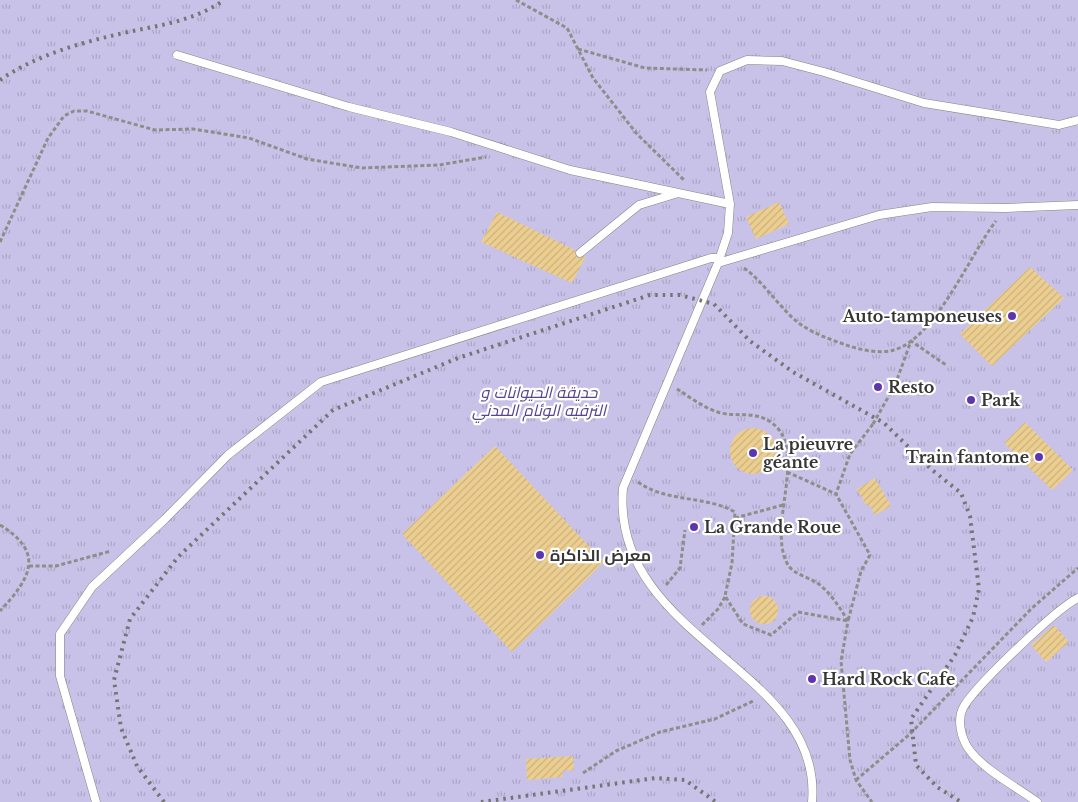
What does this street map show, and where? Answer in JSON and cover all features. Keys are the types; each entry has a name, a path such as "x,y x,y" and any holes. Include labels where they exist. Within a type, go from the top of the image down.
{"lane":[{"path":"177,55 349,107 451,132 570,170 730,204"},
{"path":"812,802 813,786 805,752 788,720 745,675 693,632 657,594 639,570 628,542 621,510 623,488 719,260 728,233 730,204 710,92 720,71 747,60 782,62 824,72 924,104 1059,125 1078,120"},
{"path":"580,253 639,205 676,193"},
{"path":"96,802 60,676 60,634 92,586 165,519 228,455 321,382 711,258 719,260 879,214 932,207 1006,208 1078,205"},
{"path":"1037,802 982,762 968,748 960,726 963,708 980,687 1050,618 1078,598"}],"path":[{"path":"516,0 566,28 593,78 637,134 704,199"},
{"path":"578,48 644,68 720,71"},
{"path":"0,242 48,138 64,116 74,110 87,110 148,129 193,130 249,138 307,159 362,168 398,168 462,162 508,150"},
{"path":"719,260 744,268 757,278 769,294 800,324 827,339 878,352 894,350 911,341 928,324 954,288 987,233 1006,208"},
{"path":"911,341 946,365"},
{"path":"836,494 850,454 873,424 895,385 911,341"},
{"path":"666,383 720,412 754,414 771,422 783,436 789,459 783,505 781,548 789,568 820,584 839,606 848,621"},
{"path":"787,472 836,494 870,555 861,571 848,621 841,661 850,760 856,780 872,802"},
{"path":"628,476 661,494 724,506 735,512 732,563 725,596 718,609 693,632"},
{"path":"735,518 783,505"},
{"path":"0,525 21,541 27,550 28,566 24,583 0,611"},
{"path":"657,594 680,568 685,530"},
{"path":"28,566 40,567 71,563 119,548"},
{"path":"856,780 910,734 1032,608 1078,568"},
{"path":"725,596 743,624 771,635 798,612 848,621"},
{"path":"583,773 616,751 660,732 715,719 765,696"}],"green space":[{"name":"حديقة الحيوانات و الترفيه الوئام المدني","path":"0,0 1078,0 1078,802 0,802"}],"building":[{"path":"779,202 789,224 756,239 746,217"},
{"path":"497,212 575,250 578,258 586,256 572,283 481,242"},
{"name":"Auto-tamponeuses","path":"1030,267 1064,298 992,366 960,334"},
{"name":"Train fantome","path":"1025,422 1073,470 1052,490 1004,443"},
{"name":"La pieuvre géante","path":"758,428 770,434 775,442 775,460 770,468 762,473 748,474 736,468 731,460 730,446 736,434 744,429"},
{"path":"495,446 604,562 512,652 402,534"},
{"path":"875,478 891,506 875,515 870,505 867,506 857,489"},
{"path":"764,596 774,600 778,610 774,620 764,624 754,620 750,610 754,600"},
{"path":"1054,625 1069,642 1046,662 1031,645"},
{"path":"573,756 574,770 562,771 563,777 527,780 526,759"}],"railway":[{"path":"0,80 26,65 55,52 100,39 185,19 212,8 224,0"},
{"path":"164,802 137,766 121,728 114,680 130,619 178,557 333,410 458,358 650,295 680,295 714,304 750,341 793,372 884,423 931,469 961,493 970,516 979,589 973,617 955,655 911,719 916,765 937,787 961,802"},
{"path":"481,802 656,778 685,780 716,802"}],"place":[{"name":"Auto-tamponeuses","path":"1012,316"},
{"name":"Resto","path":"878,387"},
{"name":"Park","path":"971,400"},
{"name":"La pieuvre géante","path":"753,453"},
{"name":"Train fantome","path":"1039,457"},
{"name":"La Grande Roue","path":"694,527"},
{"name":"معرض الذاكرة","path":"540,555"},
{"name":"Hard Rock Cafe","path":"812,679"}]}
